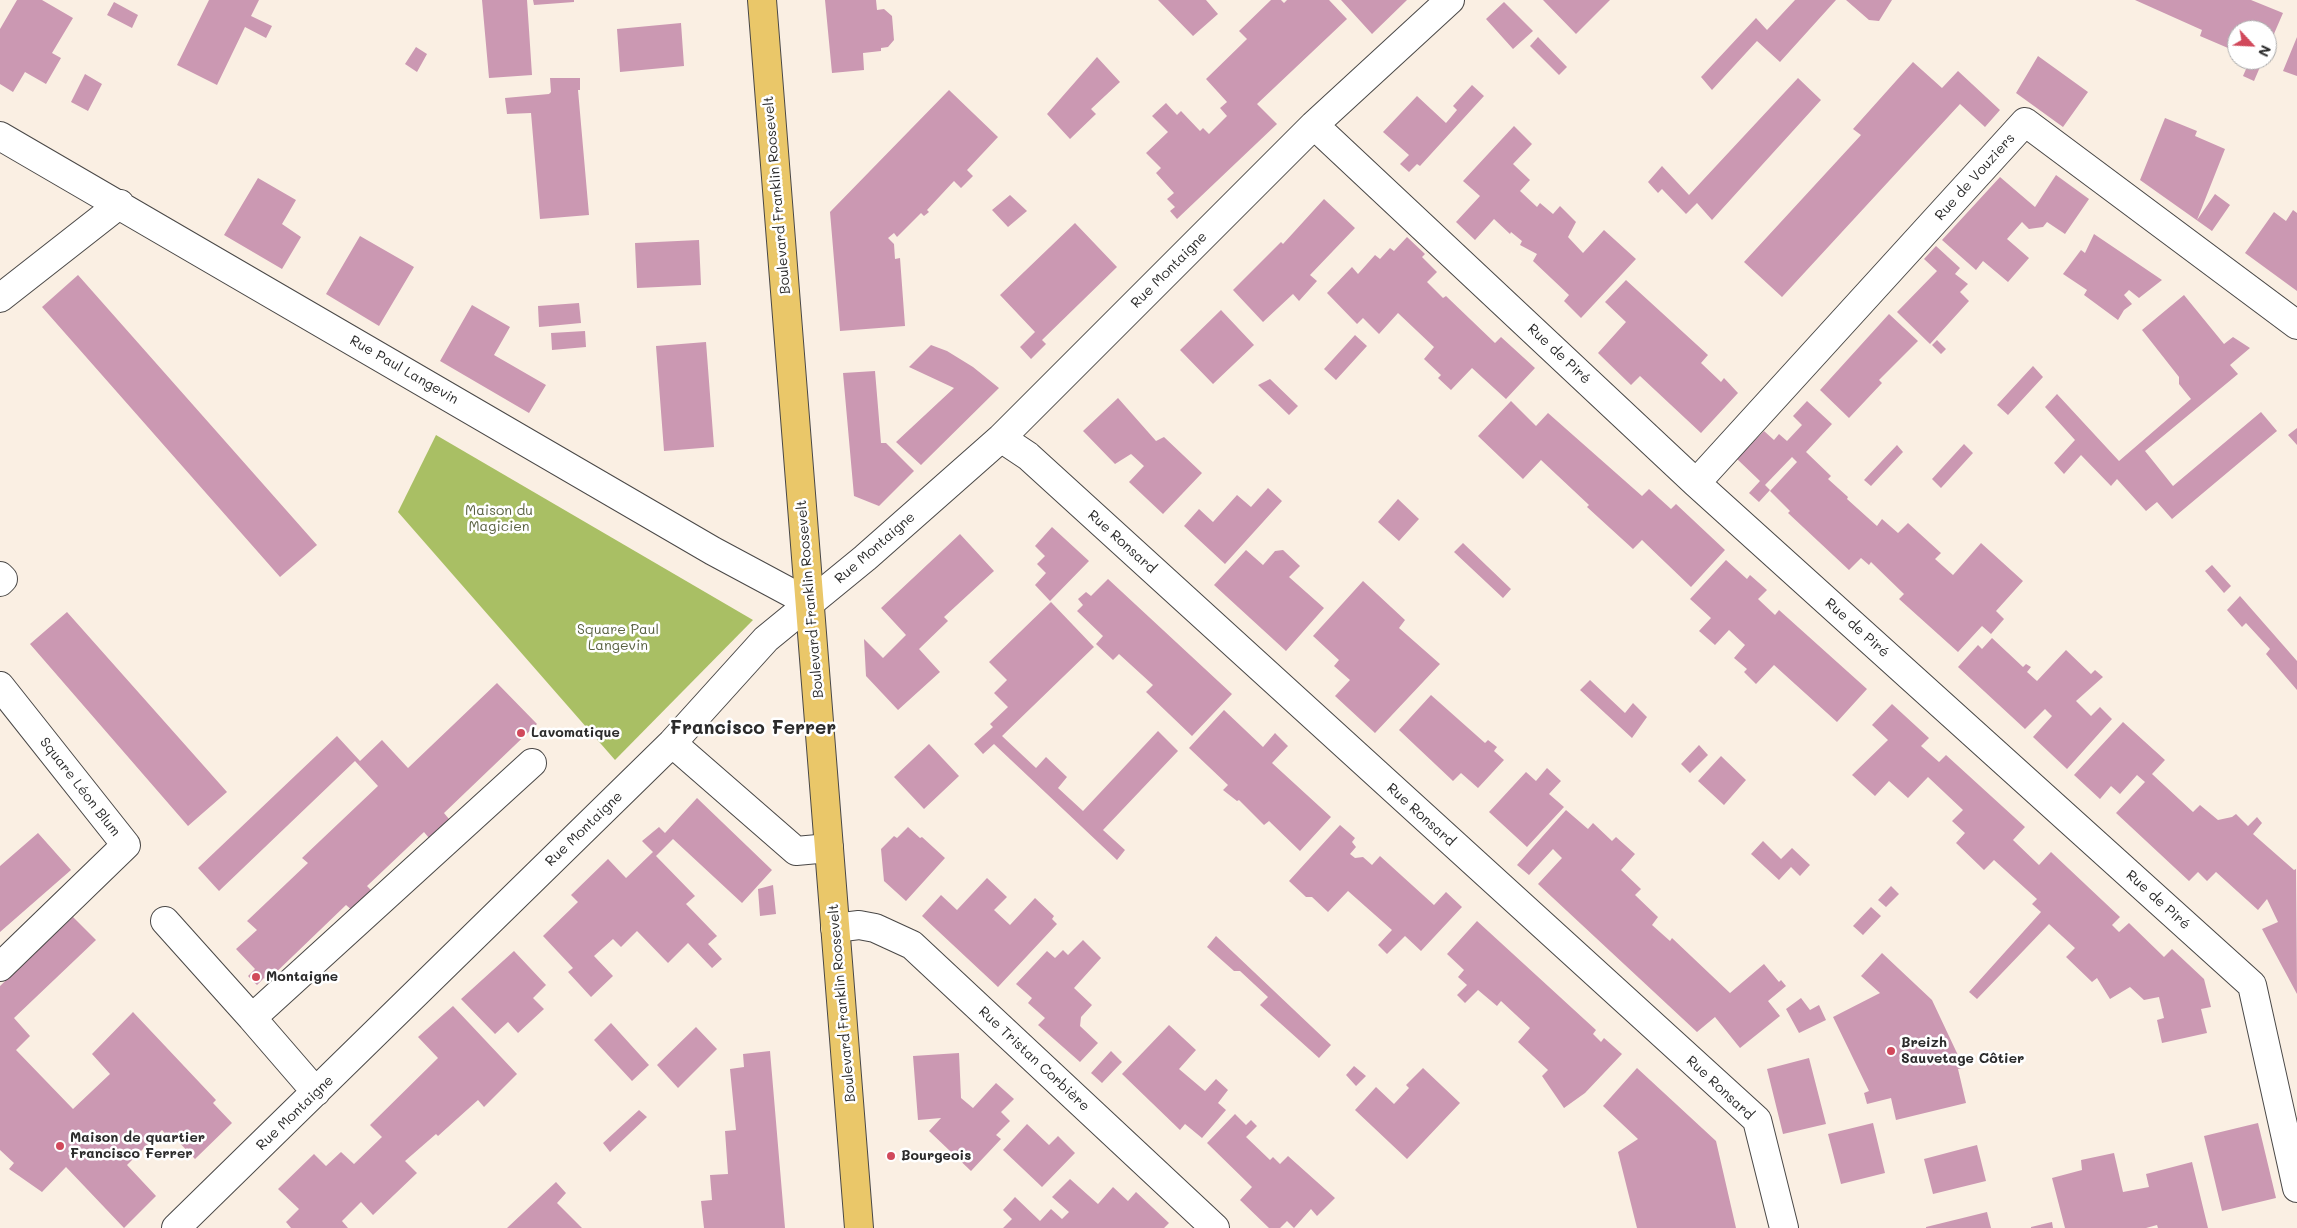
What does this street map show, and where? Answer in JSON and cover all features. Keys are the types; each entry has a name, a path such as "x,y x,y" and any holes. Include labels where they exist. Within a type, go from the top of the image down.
{"main road":[{"name":"Boulevard Franklin Roosevelt","path":"762,0 859,1228"}],"street":[{"name":"Rue Montaigne","path":"176,1228 672,744 766,639 865,558 1001,438 1314,125 1450,0"},
{"name":"Rue de Vouziers","path":"1696,483 2025,122 2297,325"},
{"name":"Rue de Piré","path":"1314,125 1696,483 2252,985 2297,1188"},
{"name":"Rue Paul Langevin","path":"0,136 120,204 713,551 810,603"},
{"path":"0,298 120,204"},
{"name":"Rue Ronsard","path":"1001,438 1028,456 1757,1120 1784,1228"},
{"path":"0,576 3,579 0,582"},
{"name":"Square Léon Blum","path":"0,686 126,845 0,967"},
{"path":"672,744 796,851 829,848"},
{"path":"252,1018 532,763"},
{"path":"166,921 316,1092"},
{"name":"Rue Tristan Corbière","path":"836,928 859,925 875,928 912,945 1215,1228"}],"green space":[{"name":"Square Paul Langevin","path":"436,435 753,620 615,760 398,512"}],"building":[{"path":"17,0 42,0 73,18 52,53 61,58 46,84 25,72 13,92 0,84 0,29"},
{"path":"209,0 259,0 251,16 272,26 266,38 245,27 217,85 177,65"},
{"path":"482,0 527,0 532,75 489,78"},
{"path":"533,0 574,0 574,2 534,5"},
{"path":"825,0 876,0 877,10 884,9 892,16 894,40 888,47 881,48 881,51 863,53 864,70 832,73"},
{"path":"1158,0 1206,0 1218,14 1193,36"},
{"path":"1271,0 1281,0 1284,3 1287,0 1329,0 1347,19 1257,104 1277,124 1177,219 1170,211 1175,207 1167,199 1174,193 1156,173 1161,168 1146,153 1168,132 1152,116 1166,103 1177,115 1181,111 1200,131 1203,128 1209,134 1227,116 1220,108 1227,102 1206,79 1247,39 1239,31"},
{"path":"1341,0 1407,0 1372,34"},
{"path":"1543,0 1610,0 1576,34"},
{"path":"1795,0 1836,0 1780,62 1757,41 1712,90 1701,77 1756,18 1767,30"},
{"path":"1846,0 1892,0 1879,21 1869,20"},
{"path":"2135,0 2251,0 2283,13 2277,27 2277,20 2227,20 2227,48 2200,36 2202,30"},
{"path":"114,2 138,15 132,28 107,15"},
{"path":"1504,2 1533,31 1513,49 1486,19"},
{"path":"681,23 684,66 620,72 617,29"},
{"path":"1538,37 1567,67 1559,75 1530,46"},
{"path":"2297,37 2297,76 2283,71"},
{"path":"416,47 427,54 417,72 405,64"},
{"path":"2038,56 2088,92 2063,127 2016,93"},
{"path":"1097,57 1120,82 1091,109 1096,114 1070,139 1047,114"},
{"path":"1913,62 1942,88 1958,71 2000,110 1985,127 1960,104 1782,297 1744,262 1861,135 1853,129"},
{"path":"2246,70 2259,70 2254,81 2243,76"},
{"path":"85,74 102,84 88,111 71,102"},
{"path":"550,78 580,78 580,90 578,90 589,215 540,219 531,113 507,114 505,98 549,94 551,92"},
{"path":"1798,78 1821,100 1712,220 1697,203 1686,214 1662,189 1658,193 1648,182 1662,166 1689,195"},
{"path":"1472,85 1484,96 1420,166 1417,164 1409,172 1400,164 1409,155 1383,132 1417,96 1446,123 1457,110 1453,106"},
{"path":"949,90 998,137 967,170 973,176 961,188 954,181 927,210 929,212 924,216 921,213 897,237 894,233 888,238 894,244 895,259 900,258 905,326 840,331 830,212"},
{"path":"2165,118 2197,131 2195,136 2225,149 2197,220 2215,194 2230,205 2212,231 2140,180"},
{"path":"1514,126 1532,144 1513,164 1530,180 1520,191 1537,207 1540,203 1553,214 1560,206 1576,222 1568,237 1583,253 1604,230 1636,259 1581,318 1564,301 1569,295 1533,261 1537,254 1520,245 1522,241 1511,232 1510,234 1494,219 1475,240 1456,222 1480,196 1463,181"},
{"path":"2056,175 2089,199 2065,234 2047,222 2043,227 2029,229 2022,222 2007,239 2029,258 2008,282 1983,261 1976,270 1942,240 2000,177 2035,207"},
{"path":"258,178 296,200 282,224 301,237 282,269 224,235"},
{"path":"1010,195 1027,211 1008,227 992,210"},
{"path":"1324,199 1355,228 1310,275 1317,281 1299,301 1293,294 1263,322 1233,290 1281,242 1283,244"},
{"path":"2293,210 2297,213 2297,291 2245,253 2274,212 2286,221"},
{"path":"1075,223 1117,267 1042,340 1046,344 1031,359 1020,347 1035,332 1000,295"},
{"path":"2094,234 2162,280 2139,298 2129,290 2124,295 2132,304 2124,310 2118,320 2084,295 2087,290 2063,274 2081,250 2085,253"},
{"path":"360,236 414,267 379,326 326,294"},
{"path":"1407,237 1425,254 1422,257 1437,272 1427,282 1443,298 1446,296 1495,343 1501,337 1535,368 1506,399 1472,368 1451,390 1438,378 1441,375 1424,359 1434,347 1398,313 1379,334 1363,318 1357,324 1327,293 1352,267 1358,274 1375,255 1380,259 1390,248 1394,251"},
{"path":"699,240 701,285 637,288 635,243"},
{"path":"1936,246 1960,268 1955,274 1968,284 1960,292 1969,301 1930,344 1897,312 1937,271 1924,259"},
{"path":"78,275 317,545 280,577 42,307"},
{"path":"1626,280 1708,355 1701,363 1721,382 1724,378 1738,393 1701,433 1640,376 1631,385 1598,353 1626,322 1605,302"},
{"path":"2184,295 2224,344 2233,337 2250,348 2230,365 2238,374 2145,451 2173,486 2261,412 2277,431 2172,519 2157,502 2146,511 2117,479 2111,486 2081,455 2064,474 2054,463 2075,440 2045,407 2057,394 2119,461 2191,399 2179,384 2179,377 2142,330"},
{"path":"579,303 581,323 539,327 538,306"},
{"path":"472,305 510,327 494,355 546,385 529,413 440,361"},
{"path":"1221,310 1254,345 1213,384 1180,350"},
{"path":"1889,314 1918,341 1879,380 1882,383 1849,418 1820,390"},
{"path":"585,331 586,347 552,350 551,333"},
{"path":"1355,335 1367,346 1336,380 1324,369"},
{"path":"1937,340 1946,349 1941,354 1932,345"},
{"path":"706,342 714,447 664,451 656,346"},
{"path":"931,345 947,351 973,367 999,388 921,465 896,442 954,388 909,367"},
{"path":"2033,366 2043,377 2008,415 1997,405"},
{"path":"875,371 881,443 886,443 914,471 879,506 854,496 843,373"},
{"path":"1270,379 1298,406 1289,415 1258,385"},
{"path":"1118,398 1156,441 1164,437 1202,473 1163,514 1129,482 1144,466 1131,454 1115,464 1083,431"},
{"path":"1511,401 1536,426 1548,413 1642,496 1649,489 1671,509 1676,504 1725,550 1691,587 1642,540 1633,549 1587,507 1589,505 1541,460 1523,479 1478,436"},
{"path":"1807,401 1832,424 1806,452 1831,476 1828,479 1848,497 1847,499 1877,526 1882,519 1898,533 1908,523 1941,553 1935,559 1953,575 1981,543 2023,581 1996,611 2004,619 1991,634 1982,626 1958,652 1899,599 1904,594 1871,562 1869,565 1861,558 1849,570 1788,513 1790,511 1770,491 1797,462 1792,457 1765,485 1770,490 1759,502 1749,493 1760,481 1737,459 1764,431 1774,440 1779,434 1787,441 1802,425 1793,416"},
{"path":"2297,428 2297,445 2288,435"},
{"path":"1964,444 1973,453 1941,488 1932,479"},
{"path":"1897,445 1903,452 1871,486 1864,480"},
{"path":"1268,488 1282,501 1225,564 1184,526 1199,509 1213,522 1237,495 1251,507"},
{"path":"1398,499 1419,519 1399,541 1378,522"},
{"path":"1052,527 1089,561 1050,601 1035,585 1046,573 1037,564 1045,556 1035,546"},
{"path":"960,534 994,571 944,617 948,621 919,649 940,672 898,710 866,676 864,639 883,658 906,635 881,608"},
{"path":"1463,543 1511,589 1503,598 1454,552"},
{"path":"1246,550 1263,565 1275,551 1283,550 1300,566 1289,577 1324,608 1286,651 1214,585"},
{"path":"1726,560 1747,579 1750,575 1767,590 1758,599 1775,615 1779,610 1867,689 1837,722 1774,665 1756,684 1744,672 1747,669 1734,658 1745,645 1729,630 1715,645 1699,631 1711,618 1690,599"},
{"path":"2212,565 2231,586 2224,593 2205,571"},
{"path":"1108,579 1232,694 1192,736 1146,692 1153,685 1119,654 1113,660 1096,644 1103,636 1077,611 1083,605 1078,599 1086,592 1091,596"},
{"path":"1363,581 1405,620 1399,628 1440,664 1375,733 1335,696 1350,680 1334,666 1339,660 1313,636"},
{"path":"2240,596 2297,661 2297,690 2266,654 2270,649 2246,623 2242,627 2227,610"},
{"path":"1051,602 1094,647 1002,736 1036,768 1046,757 1067,777 1058,788 1083,811 1158,731 1178,751 1103,830 1125,850 1117,860 994,744 983,754 974,744 993,727 990,724 1008,707 994,693 1007,680 989,662"},
{"path":"67,612 227,792 188,826 30,644"},
{"path":"1992,638 2023,667 2026,664 2031,667 2027,672 2037,681 2066,650 2091,674 2095,670 2103,677 2076,701 2091,716 2100,707 2112,719 2067,769 2033,737 2052,716 2045,709 2025,729 1958,667 1978,645 1982,649"},
{"path":"1590,680 1625,713 1633,703 1647,717 1632,738 1580,690"},
{"path":"497,683 537,724 444,813 449,819 429,838 424,832 367,886 373,892 353,911 346,905 267,981 264,978 257,985 248,976 255,969 236,949 257,930 247,921 308,863 302,858 378,786 355,761 219,891 198,868 337,736 360,761 382,740 408,768"},
{"path":"1431,695 1485,743 1488,740 1497,747 1494,751 1504,760 1478,788 1461,773 1453,781 1399,730"},
{"path":"1892,704 1929,738 1921,746 1939,762 1946,755 2025,827 2013,840 2039,865 2051,852 2120,917 2112,925 2119,932 2129,923 2164,957 2172,949 2204,979 2211,1007 2201,1009 2207,1033 2162,1043 2157,1020 2164,1018 2159,997 2144,1000 2130,987 2110,999 2097,978 2092,982 2066,957 2075,948 2049,924 1977,999 1969,992 2041,912 2032,904 2037,899 1994,860 1984,870 1956,843 1965,833 1952,821 1963,810 1928,777 1908,798 1889,781 1875,796 1852,775 1888,740 1872,725"},
{"path":"1224,710 1263,747 1275,733 1288,746 1272,763 1331,817 1300,851 1269,821 1264,825 1239,800 1237,801 1223,790 1228,785 1189,748"},
{"path":"2123,722 2165,760 2152,774 2193,812 2200,805 2218,820 2232,817 2236,814 2248,826 2257,817 2262,823 2253,834 2294,870 2296,869 2297,994 2262,929 2278,922 2267,899 2258,910 2216,872 2207,881 2198,872 2189,881 2116,813 2145,782 2137,775 2120,794 2111,786 2100,799 2074,775"},
{"path":"929,744 959,776 924,809 894,777"},
{"path":"1699,745 1708,755 1690,773 1681,764"},
{"path":"1721,756 1746,780 1724,805 1698,781"},
{"path":"1547,768 1561,781 1549,794 1564,807 1527,847 1489,812 1526,772 1536,781"},
{"path":"697,798 772,870 742,903 673,839 656,856 695,896 686,904 717,936 708,944 722,959 712,968 688,943 668,963 637,931 621,947 613,939 594,956 613,976 591,997 568,972 573,968 543,936 578,902 571,895 608,859 626,878 653,852 642,841 659,827 665,833"},
{"path":"1566,810 1588,829 1593,823 1612,841 1616,837 1635,854 1621,870 1641,889 1635,895 1658,917 1652,925 1670,941 1672,938 1730,993 1764,964 1779,982 1781,980 1786,986 1768,1001 1780,1016 1740,1048 1715,1017 1697,1032 1538,884 1562,858 1553,849 1529,875 1517,865"},
{"path":"1340,825 1355,838 1352,842 1356,847 1350,854 1355,858 1363,857 1372,865 1380,856 1434,905 1446,892 1462,907 1421,951 1405,936 1387,954 1378,945 1392,930 1348,891 1328,912 1312,897 1306,897 1289,881"},
{"path":"908,827 945,858 906,901 884,881 881,849 894,836 897,838"},
{"path":"38,833 71,870 0,932 0,866"},
{"path":"1763,841 1781,859 1792,848 1810,865 1800,876 1791,867 1779,880 1751,854"},
{"path":"987,878 1007,897 994,910 1010,925 1035,898 1054,916 1052,919 1057,924 998,987 922,916 941,895 957,910"},
{"path":"773,885 776,914 760,916 758,889"},
{"path":"1891,886 1899,894 1886,907 1878,900"},
{"path":"1871,907 1881,916 1863,935 1853,926"},
{"path":"73,917 96,940 14,1018 30,1036 16,1050 73,1109 110,1074 92,1054 133,1012 216,1100 213,1103 232,1123 195,1159 175,1138 171,1140 162,1130 127,1165 156,1196 124,1228 66,1167 42,1192 9,1169 14,1163 0,1150 0,986"},
{"path":"1477,921 1596,1030 1593,1034 1601,1042 1604,1038 1622,1054 1585,1093 1564,1108 1542,1076 1548,1070 1518,1042 1530,1028 1501,1001 1497,1006 1478,990 1465,1003 1457,995 1467,985 1458,977 1464,970 1447,954"},
{"path":"1216,936 1331,1045 1319,1058 1260,1005 1268,997 1240,971 1234,971 1207,947"},
{"path":"1083,940 1101,958 1074,988 1092,1005 1081,1017 1080,1026 1098,1043 1080,1062 1038,1025 1045,1018 1028,1003 1032,998 1016,984 1047,951 1055,958 1063,950 1068,955"},
{"path":"514,951 546,985 533,998 544,1009 518,1033 508,1022 495,1034 461,999"},
{"path":"1882,953 1932,1000 1964,1068 1958,1069 1966,1103 1896,1120 1891,1098 1867,1104 1864,1093 1869,1091 1833,1017 1880,993 1861,976"},
{"path":"1801,998 1810,1010 1819,1005 1826,1020 1799,1033 1786,1009"},
{"path":"453,1006 517,1074 484,1107 478,1100 438,1136 436,1134 405,1161 417,1173 373,1215 361,1202 342,1221 348,1228 291,1228 286,1222 299,1209 278,1189 314,1154 326,1166 341,1152 354,1164 382,1137 370,1125 438,1058 418,1037"},
{"path":"611,1023 649,1065 632,1081 594,1040"},
{"path":"1169,1025 1196,1050 1179,1069 1205,1091 1216,1079 1228,1090 1218,1103 1226,1110 1202,1138 1185,1124 1180,1130 1122,1074"},
{"path":"696,1027 717,1049 678,1088 657,1065"},
{"path":"770,1051 785,1228 704,1228 701,1201 712,1200 710,1175 728,1174 725,1131 736,1130 730,1069 744,1067 743,1054"},
{"path":"1111,1051 1122,1062 1102,1083 1091,1073"},
{"path":"959,1053 961,1098 973,1108 996,1083 1014,1099 1001,1112 1010,1121 996,1135 1001,1139 971,1171 929,1131 941,1118 918,1120 913,1056"},
{"path":"1809,1058 1826,1124 1783,1134 1767,1069"},
{"path":"1354,1066 1366,1076 1356,1086 1346,1075"},
{"path":"1423,1068 1460,1103 1407,1159 1355,1110 1376,1087 1394,1104 1409,1088 1406,1085"},
{"path":"1637,1068 1716,1141 1736,1228 1637,1228 1618,1152 1638,1139 1603,1106"},
{"path":"639,1110 647,1117 610,1152 603,1143"},
{"path":"1235,1114 1246,1125 1251,1120 1257,1126 1246,1137 1270,1160 1273,1157 1280,1164 1288,1156 1335,1198 1317,1216 1311,1209 1294,1228 1287,1221 1280,1228 1269,1228 1240,1200 1252,1187 1207,1143"},
{"path":"1873,1123 1885,1173 1841,1184 1828,1134"},
{"path":"2258,1123 2276,1198 2222,1211 2204,1136"},
{"path":"1027,1124 1049,1145 1058,1136 1075,1153 1042,1187 1003,1150"},
{"path":"1977,1145 1986,1181 1933,1194 1924,1159"},
{"path":"2114,1153 2123,1192 2149,1187 2146,1174 2192,1162 2208,1228 2158,1228 2157,1225 2146,1228 2065,1228 2052,1178 2082,1170 2081,1160"},
{"path":"1070,1179 1098,1204 1113,1187 1128,1201 1136,1192 1169,1223 1164,1228 1003,1228 1012,1219 1003,1210 1015,1197 1040,1221 1051,1209 1062,1219 1069,1212 1052,1197"},
{"path":"556,1182 566,1193 557,1203 582,1228 507,1228"},
{"path":"1987,1212 1991,1228 1926,1228 1926,1227"},
{"path":"2052,1222 2053,1228 2031,1228 2031,1227"}],"place":[{"name":"Lavomatique","path":"521,733"},
{"name":"Montaigne","path":"256,977"},
{"name":"Breizh Sauvetage Côtier","path":"1891,1051"},
{"name":"Maison de quartier Francisco Ferrer","path":"60,1146"},
{"name":"Bourgeois","path":"891,1156"}],"district":[{"name":"Francisco Ferrer","path":"753,728"}],"park label":[{"name":"Maison du Magicien","path":"499,520"}]}
